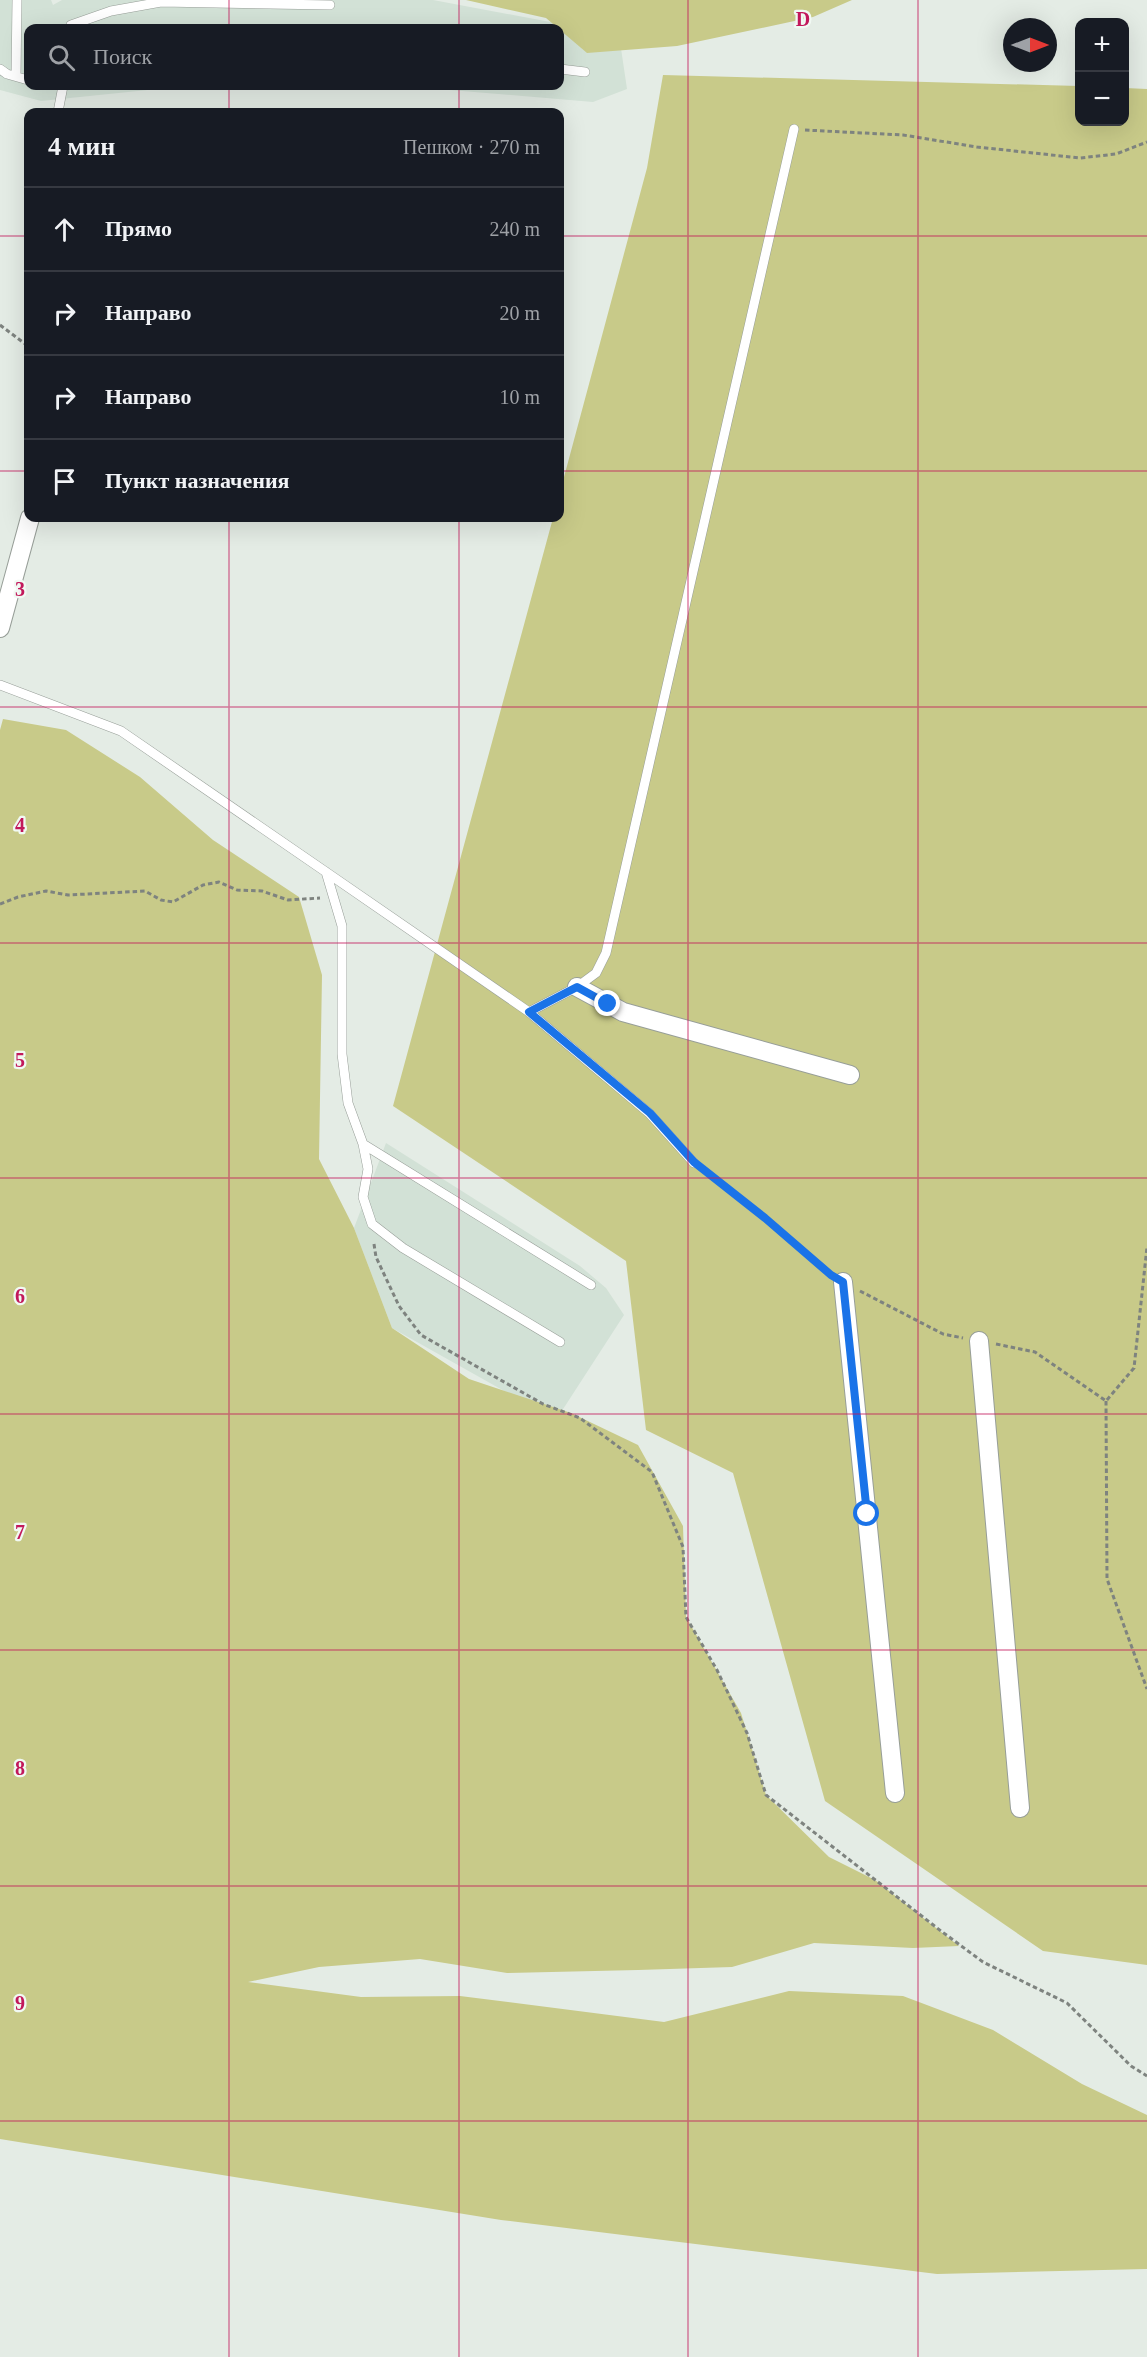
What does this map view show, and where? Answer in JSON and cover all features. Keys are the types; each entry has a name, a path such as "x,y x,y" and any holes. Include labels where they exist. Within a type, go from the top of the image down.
{"street":[{"path":"0,628 29,522"},
{"path":"577,987 623,1012 850,1075"},
{"path":"843,1282 896,1793"},
{"path":"979,1341 1020,1808"}],"lane":[{"path":"16,76 18,0"},
{"path":"76,24 111,11 161,2 330,5"},
{"path":"0,69 7,74 24,79"},
{"path":"564,69 585,72"},
{"path":"59,108 62,90"},
{"path":"529,1012 577,987 596,973 606,953 795,129"},
{"path":"0,685 121,731 529,1012 650,1113 694,1162"},
{"path":"326,872 342,926 342,1054 348,1103 363,1144 368,1169 363,1197 372,1224 404,1248 560,1342"},
{"path":"363,1144 591,1286"}],"path":[{"path":"795,129 903,135 977,147 1080,158 1116,154 1147,142"},
{"path":"0,325 24,343"},
{"path":"0,904 18,897 46,891 68,895 145,891 161,900 173,902 203,885 219,882 237,890 262,891 288,900 320,898 333,894"},
{"path":"694,1162 765,1218 831,1275 843,1282 942,1334 1035,1352 1106,1401"},
{"path":"372,1224 376,1257 399,1306 421,1335 543,1404 580,1418 652,1472 683,1547 686,1617 717,1670 747,1732 766,1795 983,1962 1067,2003 1131,2066 1147,2076"},
{"path":"1147,1247 1134,1368 1106,1401 1107,1580 1147,1689"}],"shaded area":[{"path":"0,0 51,0 53,5 62,0 433,0 561,24 24,24 24,90 148,90 41,101 0,90"},
{"path":"564,25 619,35 627,89 593,102 450,90 564,90"},
{"path":"386,1143 580,1266 606,1288 624,1315 556,1420 392,1328 354,1228"}],"green space":[{"path":"466,0 852,0 813,17 677,46 587,53 564,33 564,24 553,24 546,18"},
{"path":"663,75 1075,86 1075,126 1129,126 1129,88 1147,89 1147,1965 1043,1951 825,1801 733,1473 646,1430 626,1261 393,1106 552,522 564,522 564,477 647,168"},
{"path":"3,719 66,730 140,777 213,840 299,897 322,975 319,1159 354,1228 392,1328 469,1379 571,1413 638,1445 683,1526 686,1617 741,1713 766,1795 829,1857 875,1880 959,1946 913,1948 814,1943 732,1967 638,1970 507,1973 420,1959 319,1967 248,1982 361,1997 460,1996 664,2022 789,1991 903,1996 993,2030 1082,2084 1147,2115 1147,2269 937,2274 501,2220 0,2139 0,730"}],"route":[{"path":"608,1004 577,987 529,1012 650,1113 694,1162 765,1218 831,1275 843,1282 867,1514"}]}
